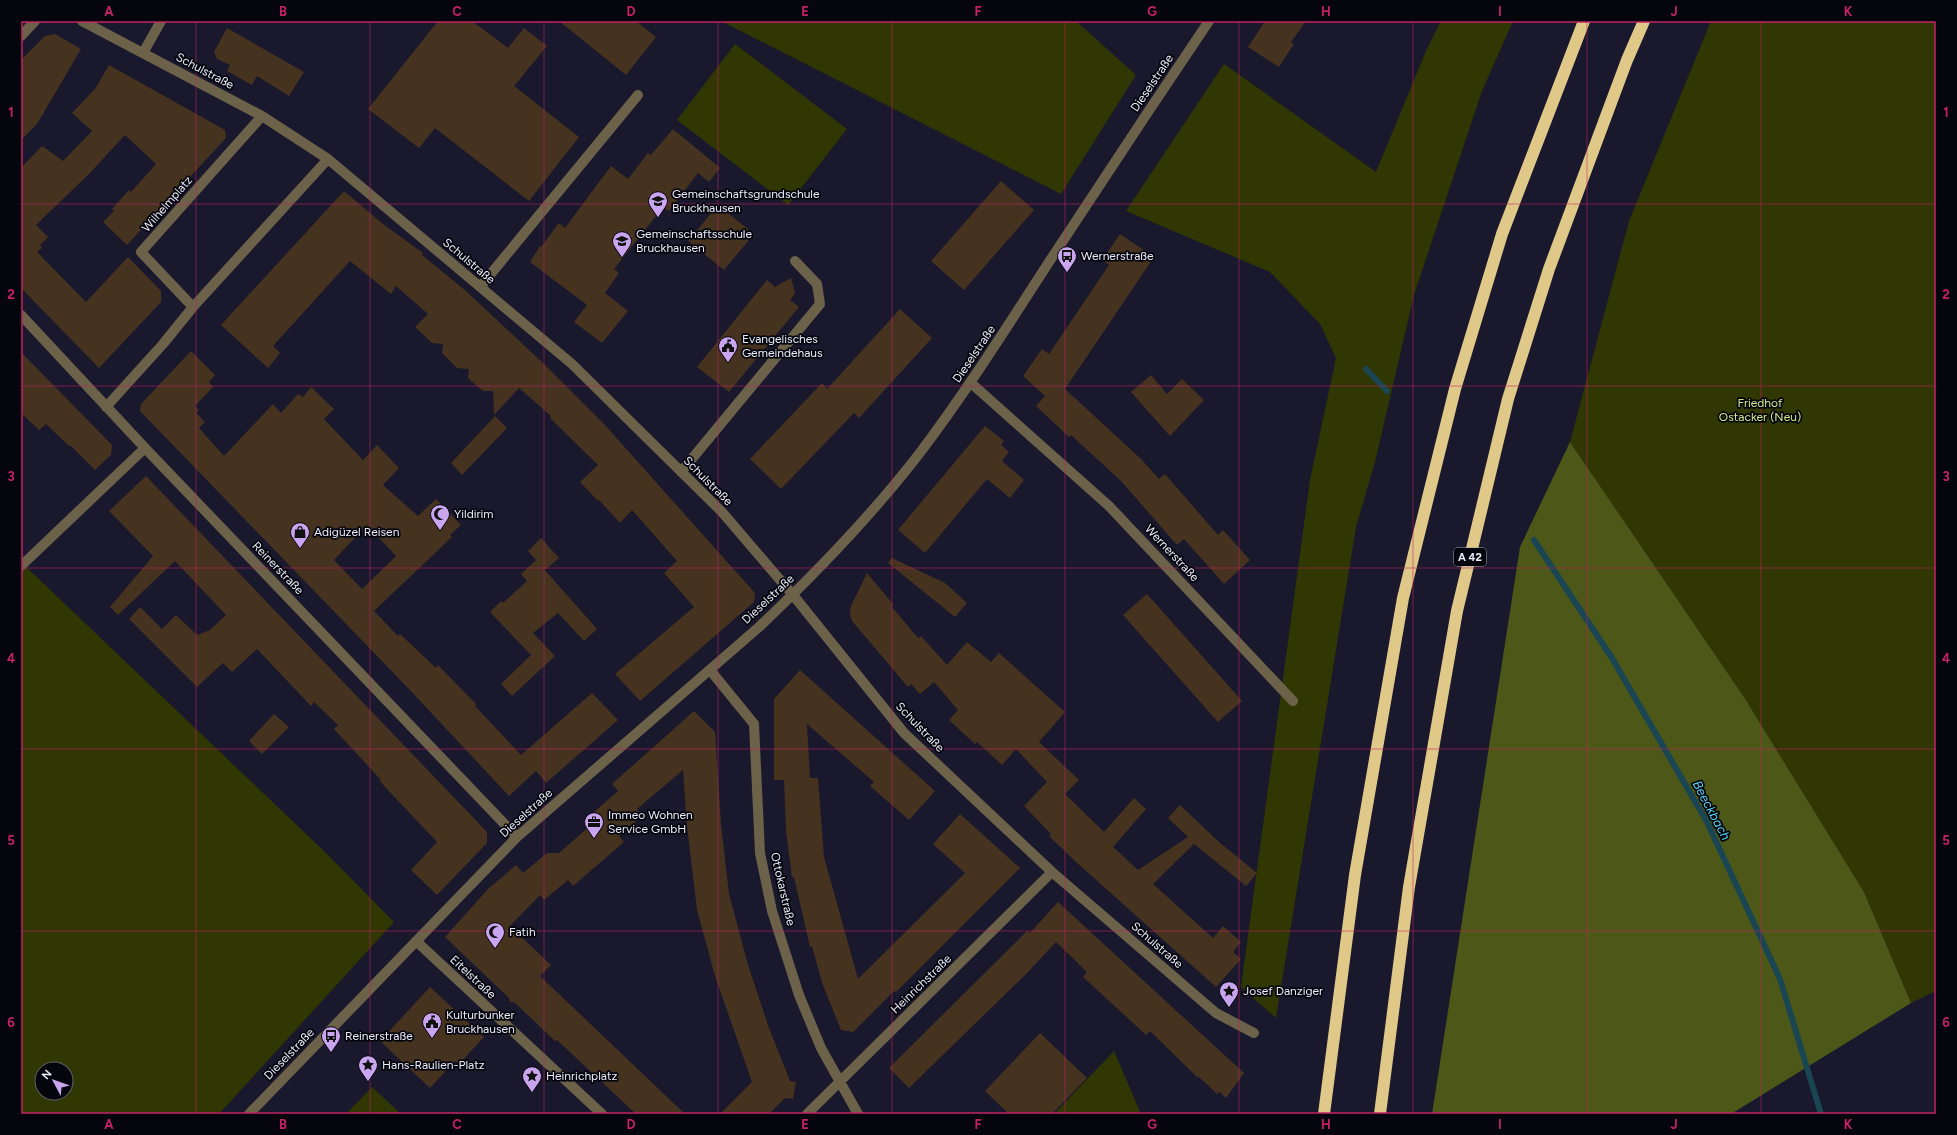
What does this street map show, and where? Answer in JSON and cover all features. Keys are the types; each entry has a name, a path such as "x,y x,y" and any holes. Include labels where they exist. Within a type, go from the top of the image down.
{"highway":[{"path":"1324,1114 1355,875 1403,598 1455,389 1502,234 1584,21"},
{"name":"A 42","path":"1380,1114 1408,886 1453,634 1508,399 1549,270 1627,60 1644,21"}],"street":[{"path":"21,36 35,21"},
{"name":"Schulstraße","path":"82,21 262,116 328,159 572,364 722,512 793,595 904,733 1052,872 1216,1013 1254,1033"},
{"path":"143,53 161,21"},
{"name":"Dieselstraße","path":"249,1114 517,838 710,670 793,595 867,516 918,455 971,383 1209,21"},
{"path":"480,287 638,95"},
{"name":"Wilhelmplatz","path":"193,307 141,252 262,116"},
{"path":"106,407 164,344 193,307 328,159"},
{"path":"681,472 820,304 817,284 795,261"},
{"name":"Reinerstraße","path":"21,315 106,407 517,838"},
{"name":"Wernerstraße","path":"971,383 1109,506 1292,701"},
{"path":"21,566 145,448"},
{"name":"Ottokarstraße","path":"710,670 754,724 760,853 772,911 799,995 821,1048 858,1114"},
{"name":"Heinrichstraße","path":"807,1114 1052,872"},
{"name":"Eitelstraße","path":"416,941 602,1114"}],"green space":[{"path":"721,21 1076,21 1136,75 1061,194"},
{"path":"1441,21 1513,21 1482,91 1414,295 1375,462 1356,527 1276,1018 1241,987 1310,480 1336,358 1320,324 1270,272 1126,211 1224,64 1376,172 1426,51"},
{"name":"Friedhof Ostacker (Neu)","path":"1711,21 1936,21 1936,991 1911,1003 1864,892 1744,697 1570,442 1629,221"},
{"path":"735,44 847,129 788,205 677,120"},
{"path":"1570,442 1744,697 1864,892 1911,1003 1731,1114 1432,1114 1520,547"},
{"path":"21,562 325,852 394,922 219,1114 21,1114"},
{"path":"1114,1051 1141,1114 1054,1114"},
{"path":"372,1087 401,1114 346,1114"}],"building":[{"path":"438,21 472,21 508,48 524,28 547,46 514,86 579,137 529,201 435,128 419,148 368,109"},
{"path":"559,21 636,21 656,37 626,75"},
{"path":"1265,21 1306,21 1291,42 1294,44 1279,67 1248,47"},
{"path":"227,28 304,72 289,96 257,76 252,85 227,71 230,65 217,59 214,52"},
{"path":"55,34 81,49 37,124 21,140 21,60 45,36"},
{"path":"109,65 225,130 226,138 127,245 103,222 114,211 112,209 129,190 131,192 156,164 125,135 89,174 36,225 48,237 40,245 42,248 37,252 86,302 128,257 161,291 161,302 99,368 21,288 21,168 42,146 63,161 92,131 72,113 95,89"},
{"path":"673,129 720,168 709,182 698,173 669,211 663,207 614,269 619,273 605,293 628,311 602,343 574,322 587,305 530,262 540,246 541,247 559,223 565,228 611,166 628,179 648,153 651,155"},
{"path":"1001,181 1034,210 964,290 931,261"},
{"path":"344,191 383,224 423,253 422,255 466,291 544,364 604,424 755,593 754,602 640,701 615,674 694,607 664,573 677,561 632,510 620,523 580,482 598,465 550,418 551,416 519,388 494,415 493,391 483,391 468,378 469,369 457,368 442,353 443,344 432,343 415,327 428,314 396,286 391,294 350,261 273,346 280,353 268,368 221,325"},
{"path":"718,205 754,234 724,270 688,241"},
{"path":"1120,234 1154,257 1065,389 1141,459 1159,479 1165,474 1218,535 1223,530 1250,560 1224,584 1184,539 1177,545 1121,481 1071,435 1069,437 1036,406 1045,396 1023,376 1042,349 1049,354 1109,265 1102,260"},
{"path":"791,278 795,293 790,300 799,307 729,392 697,367 767,280 775,287"},
{"path":"900,309 932,338 859,418 854,413 781,489 750,459 822,383 827,389"},
{"path":"191,351 215,375 209,382 213,387 195,406 199,410 196,413 205,422 199,428 224,456 273,404 281,413 298,394 303,397 311,387 334,409 324,419 363,460 377,445 399,468 383,485 418,516 436,499 461,525 450,535 452,537 374,611 398,636 400,634 436,668 438,665 476,704 475,706 521,755 592,693 618,720 546,783 536,771 509,796 408,688 140,411 141,404","holes":["367,525 396,556 362,589 334,560"]},
{"path":"21,352 112,445 111,455 95,470 46,424 39,430 21,413"},
{"path":"1151,375 1167,394 1182,379 1204,400 1170,436 1131,392"},
{"path":"495,416 507,428 462,475 451,463"},
{"path":"985,426 1004,441 1001,445 1009,452 1002,461 1024,480 1010,498 987,479 925,553 898,530"},
{"path":"146,476 487,832 487,843 437,895 411,870 437,842 385,787 380,781 381,780 334,729 338,725 314,702 311,706 257,649 232,672 223,663 197,687 129,619 140,607 162,629 176,615 197,635 210,630 226,615 175,561 118,615 110,607 153,556 109,511"},
{"path":"541,538 559,558 545,570 528,551"},
{"path":"892,558 945,583 967,603 955,617 888,563"},
{"path":"536,560 597,629 584,641 558,613 533,633 555,656 512,696 501,684 531,655 490,612 501,601 503,603 527,581 521,574"},
{"path":"867,573 893,604 892,607 918,638 921,636 947,665 967,642 991,662 999,653 1065,712 1039,742 1079,780 1065,794 1104,832 1134,798 1146,809 1113,847 1138,870 1188,837 1168,818 1180,805 1219,842 1257,873 1246,886 1194,844 1153,884 1213,938 1223,926 1241,942 1233,952 1241,959 1216,987 1049,836 1051,834 1024,806 1047,782 1016,749 1002,765 977,742 975,744 949,720 958,710 934,682 920,694 911,684 908,687 852,621 850,614 851,606"},
{"path":"1147,594 1242,701 1218,722 1123,615"},
{"path":"800,670 935,791 909,820 870,786 874,782 807,724 810,778 818,778 824,857 858,979 965,873 933,844 960,814 1020,868 896,992 894,991 853,1032 841,1030 822,983 812,946 810,947 794,877 792,877 786,831 784,780 774,780 774,699"},
{"path":"694,711 715,732 721,824 729,894 748,965 769,1028 790,1081 796,1082 793,1099 785,1098 769,1114 720,1114 752,1082 715,976 697,910 687,826 683,770 637,809 642,816 619,836 624,842 573,886 568,880 544,900 540,895 510,926 551,965 540,976 685,1114 636,1114 557,1040 555,1041 514,1002 510,1002 509,998 445,937 488,889 516,865 523,873 547,853 559,853 599,818 594,812 618,791 612,784"},
{"path":"274,714 289,727 262,754 249,741"},
{"path":"1058,902 1244,1073 1226,1098 1220,1092 1217,1094 1199,1077 1198,1078 1150,1031 1146,1035 1083,977 1087,972 1056,942 1026,974 909,1088 889,1068 1027,931 1030,933"},
{"name":"Kulturbunker Bruckhausen","path":"430,987 484,1037 459,1064 455,1061 430,1088 380,1041"},
{"path":"1040,1033 1087,1078 1052,1114 1009,1114 985,1091"}],"waterway":[{"name":"Beeckbach","path":"1366,369 1387,391"},
{"name":"Beeckbach","path":"1534,540 1612,658 1707,822 1780,979 1821,1114"}],"place":[{"name":"Gemeinschaftsgrundschule Bruckhausen","path":"658,218"},
{"name":"Gemeinschaftsschule Bruckhausen","path":"622,258"},
{"name":"Wernerstraße","path":"1067,273"},
{"name":"Evangelisches Gemeindehaus","path":"728,363"},
{"name":"Yildirim","path":"440,531"},
{"name":"Adigüzel Reisen","path":"300,549"},
{"name":"Immeo Wohnen Service GmbH","path":"594,839"},
{"name":"Fatih","path":"495,949"},
{"name":"Josef Danziger","path":"1229,1008"},
{"name":"Kulturbunker Bruckhausen","path":"432,1039"},
{"name":"Reinerstraße","path":"331,1053"},
{"name":"Hans-Raulien-Platz","path":"368,1082"},
{"name":"Heinrichplatz","path":"532,1093"}]}
